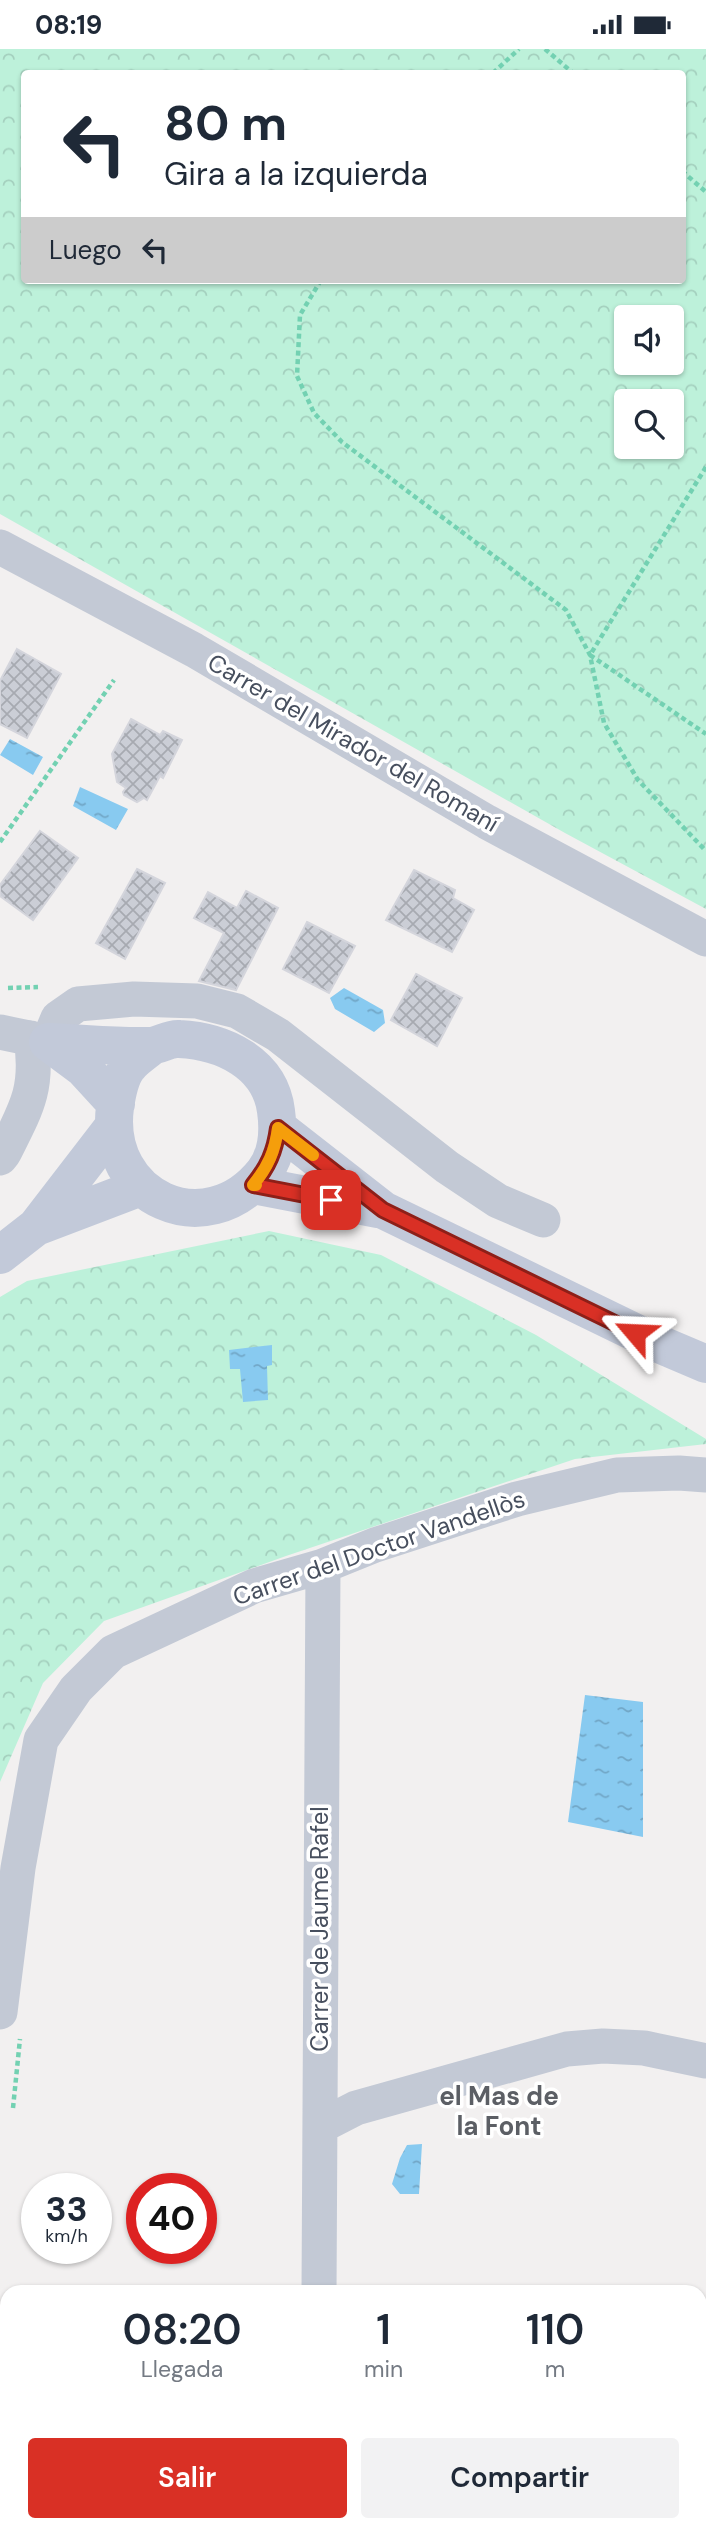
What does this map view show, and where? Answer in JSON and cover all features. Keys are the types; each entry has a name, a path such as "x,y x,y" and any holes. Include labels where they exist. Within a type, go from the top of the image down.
{"street":[{"name":"Carrer del Mirador del Romaní","path":"0,547 194,650 487,823 706,939"},
{"path":"26,1037 78,1004 134,999 197,1002 237,1011 278,1035 447,1167 498,1201 543,1220"},
{"path":"26,1037 152,1046 177,1038 223,1047 246,1059 264,1078 275,1102 278,1128 275,1149 267,1168 253,1185 233,1199 209,1207 185,1207 161,1201 141,1187 126,1170 117,1149 114,1115 119,1088 127,1067 152,1046"},
{"path":"26,1037 83,1068 114,1115"},
{"path":"0,1158 30,1103 35,1062 26,1037"},
{"path":"36,1227 114,1115"},
{"path":"278,1128 383,1210 659,1344 706,1364"},
{"path":"253,1185 383,1210"},
{"path":"0,1255 36,1227 141,1187"},
{"name":"Carrer del Doctor Vandellòs","path":"0,2012 18,1868 41,1740 76,1689 113,1653 254,1586 323,1566 375,1545 517,1499 617,1475 706,1475"},
{"name":"Carrer de Jaume Rafel","path":"319,2285 323,1566"},
{"path":"321,2126 356,2108 567,2049 603,2046 644,2048 706,2061"}],"path":[{"path":"496,70 519,49"},
{"path":"545,49 570,70"},
{"path":"686,174 706,192"},
{"path":"319,284 300,315 297,376 314,413 342,442 566,610 590,655 604,723 638,780 706,851"},
{"path":"590,655 706,467"},
{"path":"590,655 706,734"},
{"path":"0,842 114,680"}],"green space":[{"path":"0,49 706,49 706,909 565,833 0,514"},
{"path":"269,1231 381,1255 536,1335 706,1439 706,1444 575,1459 286,1556 104,1621 43,1683 0,1782 0,1297 27,1281"}],"water":[{"path":"10,739 43,757 33,775 0,755"},
{"path":"80,787 128,809 116,830 73,806"},
{"path":"344,988 383,1010 385,1023 374,1032 335,1009 330,998"},
{"path":"272,1345 272,1365 267,1366 268,1400 243,1402 240,1369 230,1369 229,1350"},
{"path":"585,1695 643,1702 643,1837 568,1822"},
{"path":"422,2144 419,2194 400,2194 392,2184 400,2158 407,2145"}],"building":[{"path":"17,649 61,674 27,738 0,724 0,681"},
{"path":"131,719 160,735 163,731 182,740 163,778 160,776 147,800 144,798 137,802 124,795 126,788 117,782 112,754"},
{"path":"40,831 78,858 33,920 0,896 0,885"},
{"path":"137,869 165,883 125,959 96,943"},
{"path":"414,870 455,890 453,898 474,910 452,952 386,920"},
{"path":"246,891 278,908 236,990 199,981 224,933 194,918 208,892 237,908"},
{"path":"307,922 355,946 329,993 283,969"},
{"path":"416,974 462,998 437,1046 391,1020"}],"slow traffic":[{"path":"256,1185 253,1185 267,1168 275,1149 278,1128 313,1155"}],"district":[{"name":"el Mas de la Font","path":"499,2110"}],"route":[{"path":"331,1200 253,1185 267,1168 275,1149 278,1128 383,1210 635,1333"}]}
